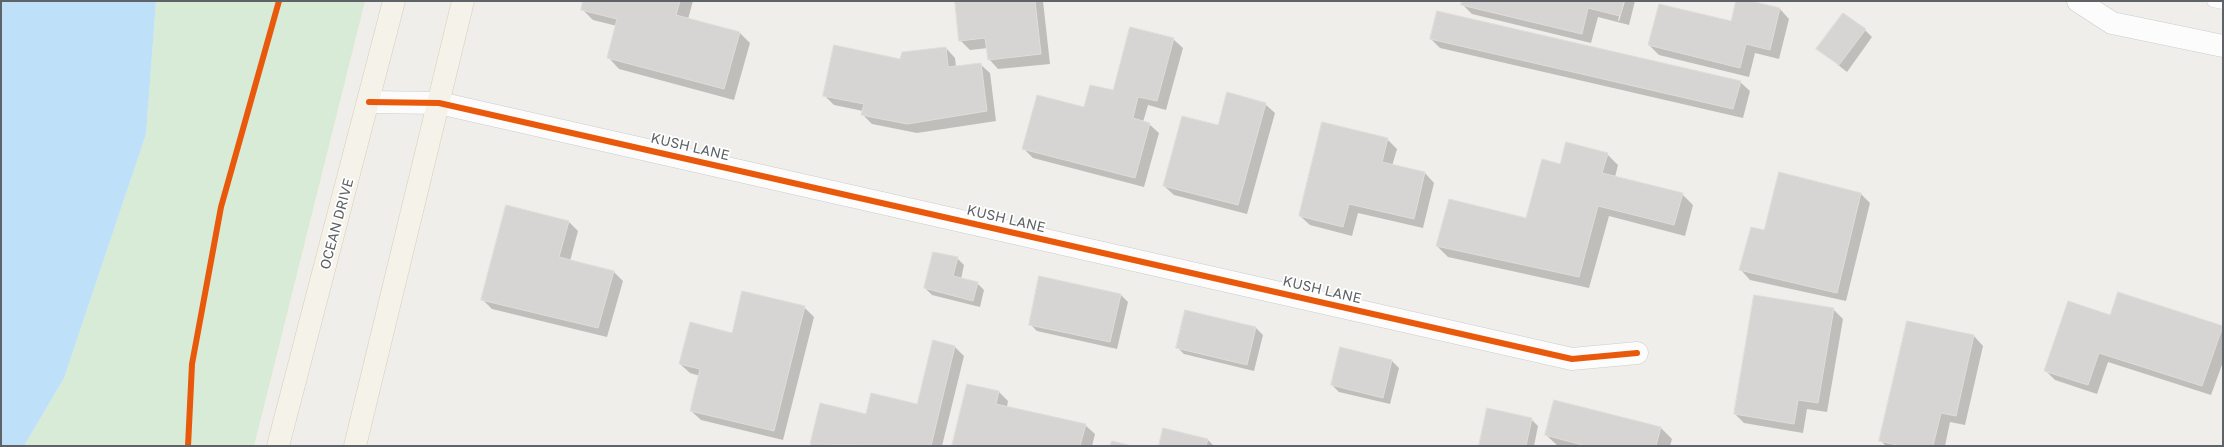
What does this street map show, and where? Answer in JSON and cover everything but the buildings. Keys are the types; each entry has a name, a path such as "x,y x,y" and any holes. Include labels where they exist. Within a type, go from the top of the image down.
{"main road":[{"name":"OCEAN DRIVE","path":"278,446 369,102 394,1"},
{"path":"355,446 463,1"}],"street":[{"path":"2078,1 2112,23 2223,46"},
{"name":"KUSH LANE","path":"369,102 439,103 1572,359 1637,353"}],"lane":[{"path":"2213,1 2223,3"}],"path":[{"path":"188,446 192,364 221,207 279,1"}],"green space":[{"path":"156,1 365,1 254,446 24,446 64,378 146,134"}],"water":[{"path":"1,1 156,1 146,134 64,378 24,446 1,446"}],"cycle path":[{"path":"188,446 192,364 221,207 279,1"},
{"path":"369,102 439,103 1572,359 1637,353"}]}
